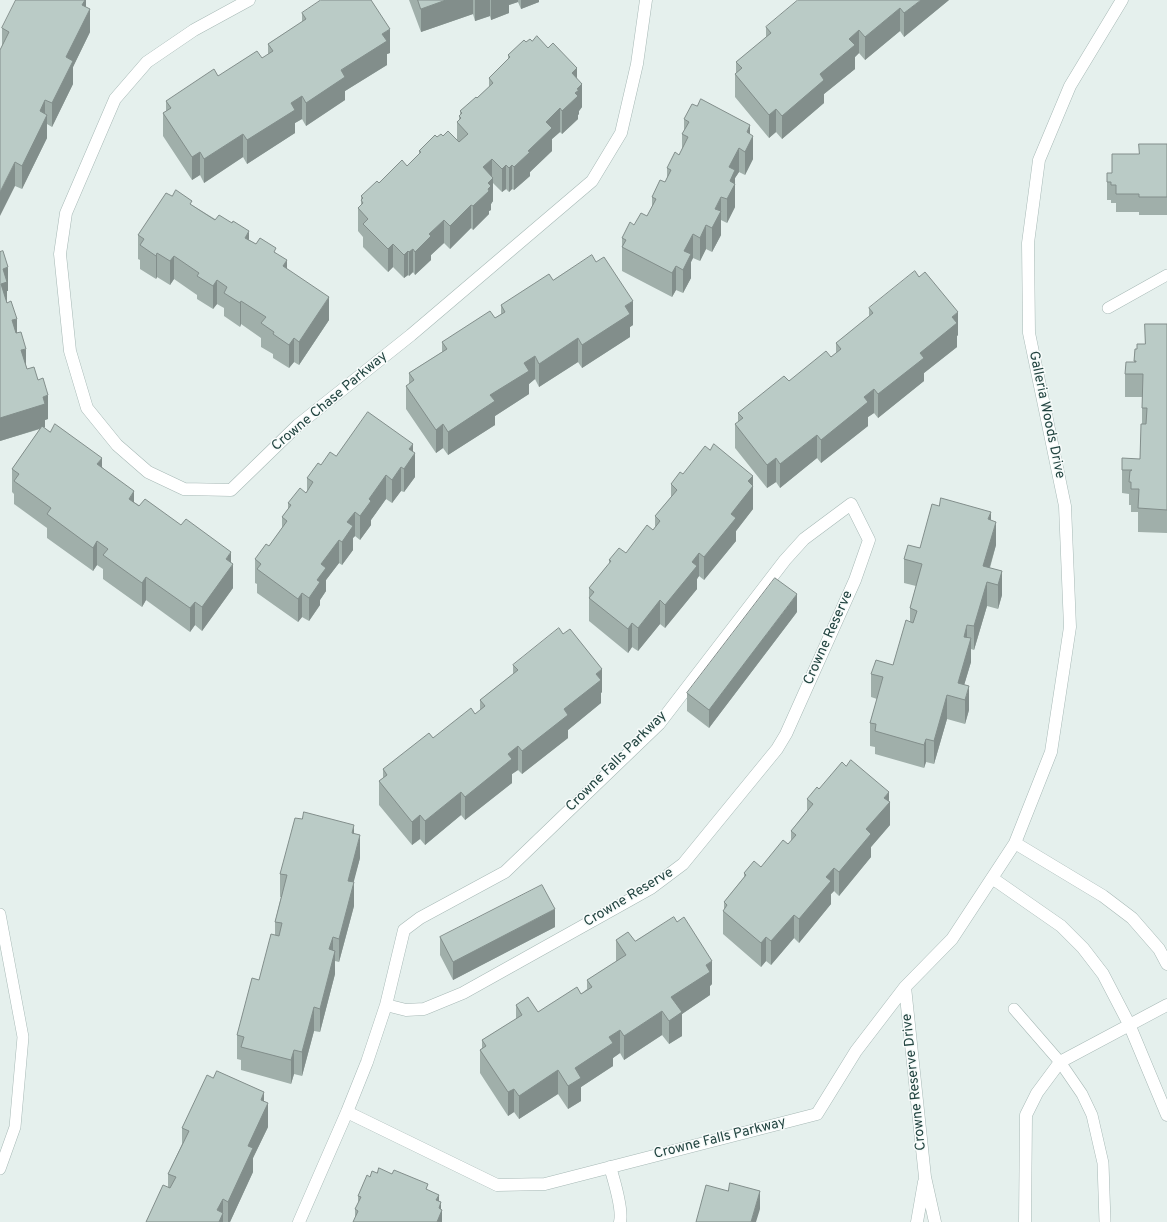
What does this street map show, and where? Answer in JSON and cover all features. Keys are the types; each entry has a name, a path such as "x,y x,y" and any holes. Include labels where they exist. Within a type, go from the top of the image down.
{"street":[{"name":"Crowne Chase Parkway","path":"249,0 194,30 147,62 115,99 66,213 60,254 70,351 87,408 117,445 148,472 184,489 231,490 298,425 411,335 592,181 621,133 637,64 646,0"},
{"name":"Galleria Woods Drive","path":"992,878 1015,843 1051,752 1070,627 1065,506 1029,333 1028,242 1039,160 1070,86 1122,0"},
{"name":"Crowne Falls Parkway","path":"386,1005 404,930 420,918 504,872 659,724 780,567 804,539 851,504"},
{"name":"Crowne Reserve","path":"386,1005 406,1010 424,1009 463,993 651,888 683,864 777,749 786,734 855,580 869,540 851,504"},
{"path":"1015,843 1103,896 1132,918 1159,949 1167,964"},
{"path":"992,878 1061,926 1083,948 1103,974 1128,1024 1167,1115"},
{"name":"Crowne Falls Parkway","path":"347,1112 497,1185 545,1184 817,1114 856,1051 905,988 952,939 992,878"},
{"name":"Crowne Reserve Drive","path":"905,988 925,1177 935,1222"},
{"path":"299,1222 347,1112 367,1062 386,1005"},
{"path":"1025,1222 1026,1115 1037,1093 1060,1062 1128,1024 1167,1005"},
{"path":"610,1167 617,1192 621,1218 620,1222"},
{"name":"Crowne Reserve Drive","path":"917,1222 925,1177"}],"lane":[{"path":"1108,308 1167,275"},
{"path":"0,914 23,1037 16,1127 0,1170"},
{"path":"1014,1009 1060,1062 1082,1094 1092,1115 1103,1162 1105,1222"}],"building":[{"path":"16,0 85,0 82,5 90,9 66,57 73,61 52,103 45,100 40,111 47,115 22,166 15,162 0,192 0,50 9,32 2,28"},
{"path":"321,0 371,0 390,29 382,34 387,41 341,70 345,77 306,103 302,96 291,103 295,110 247,140 243,134 204,159 200,152 192,157 163,113 171,108 166,101 214,69 218,76 257,51 262,58 273,51 268,44 306,19 302,13"},
{"path":"418,0 446,0 421,9"},
{"path":"798,0 921,0 904,13 900,8 865,37 859,30 849,39 855,45 820,74 824,80 782,116 776,109 769,115 735,74 742,68 736,62 771,33 766,27"},
{"path":"537,36 548,48 553,43 577,68 572,73 582,84 577,89 579,90 575,93 578,96 562,111 560,108 546,122 552,128 514,167 512,165 509,168 506,165 502,169 492,159 483,167 493,178 488,183 491,186 488,189 489,191 473,206 471,205 450,226 444,220 429,234 431,236 415,252 413,249 404,255 393,244 388,249 363,224 368,219 358,208 363,203 361,200 363,198 361,196 377,181 379,183 402,160 407,166 435,135 437,137 441,134 443,136 448,131 459,142 468,134 457,122 461,118 459,116 462,113 460,111 493,83 489,78 510,57 508,55 524,40 526,42 530,39 532,41"},
{"path":"701,99 750,125 747,132 753,136 745,152 739,148 729,167 735,170 730,181 735,184 727,199 721,197 715,209 721,211 712,228 706,225 700,238 693,234 684,251 691,254 683,270 676,266 672,273 622,247 626,240 622,238 630,222 634,225 641,213 647,216 656,199 652,197 660,180 665,182 671,170 667,168 675,152 679,155 688,137 682,134 689,122 684,119 692,104 697,106"},
{"path":"1139,144 1167,144 1167,197 1139,197 1139,194 1116,194 1116,185 1111,185 1111,182 1107,182 1107,173 1112,173 1112,154 1139,154"},
{"path":"176,190 192,201 190,204 215,220 219,215 232,223 233,221 249,231 245,238 256,244 260,238 276,248 274,252 287,260 283,266 329,297 299,342 294,338 289,345 273,334 274,332 261,323 266,317 241,301 240,303 224,293 227,287 217,280 213,286 197,276 199,273 174,256 170,261 157,253 156,256 140,245 144,239 138,235 166,193 172,196"},
{"path":"3,251 8,267 3,269 7,282 1,284 7,303 11,301 17,319 12,320 16,333 21,332 26,349 21,350 27,369 34,367 38,380 43,378 48,395 43,397 45,404 0,418 0,252"},
{"path":"592,255 596,262 604,257 633,301 625,306 630,314 582,345 578,338 539,364 535,356 524,363 529,371 490,395 495,401 448,432 443,424 436,430 406,386 414,380 409,373 447,349 442,342 490,311 495,318 505,312 501,305 549,274 553,280"},
{"path":"915,271 919,277 925,272 958,312 952,317 957,323 920,353 924,358 878,394 874,389 864,397 868,402 821,440 817,435 780,464 776,458 767,465 735,424 743,418 738,413 784,376 789,381 826,351 831,357 841,349 836,343 873,313 869,308"},
{"path":"1145,324 1167,324 1167,510 1138,508 1139,489 1131,489 1131,482 1129,482 1130,471 1132,470 1122,470 1122,458 1140,459 1141,424 1146,424 1147,408 1142,408 1143,374 1125,374 1126,362 1136,362 1134,361 1137,344 1145,344"},
{"path":"368,412 413,444 409,449 415,453 404,469 401,467 392,480 386,475 369,499 371,501 360,516 355,512 347,522 353,526 342,542 339,540 321,564 326,568 317,580 320,582 309,598 302,593 298,599 257,569 261,564 255,559 266,544 269,546 287,521 282,517 291,505 288,503 300,488 306,493 313,482 307,478 318,463 321,465 330,452 336,456"},
{"path":"55,424 102,458 97,464 134,491 129,499 139,506 145,499 181,525 186,519 231,552 226,559 233,564 202,607 195,602 190,608 146,577 142,583 103,555 108,549 97,541 93,548 47,514 51,508 14,481 19,474 12,469 42,426 50,432"},
{"path":"714,444 753,476 748,481 753,486 731,514 736,518 704,557 699,553 692,562 697,566 665,605 660,600 638,628 632,623 628,629 589,598 594,592 589,588 611,561 609,560 619,548 626,553 647,525 653,530 660,521 655,516 677,490 671,484 680,472 683,474 705,446 710,450"},
{"path":"941,498 991,512 988,519 996,522 983,566 1002,571 998,585 987,582 974,626 967,625 964,637 971,638 958,683 969,686 965,700 947,695 934,741 926,739 924,745 875,731 876,724 870,723 883,677 871,674 876,660 893,665 906,620 913,623 917,611 910,608 922,564 904,559 908,545 920,548 932,504 939,506"},
{"path":"775,578 797,594 709,710 687,693"},
{"path":"559,628 563,634 570,629 602,669 596,674 601,680 564,709 568,715 522,751 518,746 508,754 512,759 465,797 461,792 425,821 420,815 412,822 379,781 387,775 383,769 429,733 433,738 471,708 475,714 485,706 480,700 518,670 513,665"},
{"path":"851,760 889,792 884,798 890,802 866,829 871,834 839,872 834,868 826,877 831,881 799,919 794,915 771,941 766,937 761,943 723,911 727,905 724,902 746,875 744,873 754,861 761,867 783,840 788,844 796,835 791,831 813,804 807,799 817,787 819,789 842,762 846,766"},
{"path":"304,812 354,825 352,833 360,835 348,881 354,882 339,939 333,937 329,949 335,951 320,1009 314,1007 302,1052 294,1050 291,1060 241,1047 244,1037 237,1035 252,978 259,980 271,934 279,936 282,923 275,922 287,875 280,874 295,818 302,819"},
{"path":"542,885 555,909 453,962 440,937"},
{"path":"674,917 677,922 684,917 712,961 706,965 710,972 671,997 682,1012 669,1021 662,1011 624,1036 620,1030 609,1037 613,1043 575,1068 581,1078 568,1086 558,1070 519,1096 514,1089 508,1092 480,1050 486,1046 482,1040 522,1015 516,1005 528,997 538,1012 577,987 581,994 592,987 587,980 626,955 616,940 628,932 635,941"},
{"path":"217,1071 264,1092 261,1100 268,1103 248,1146 253,1148 228,1202 223,1199 217,1210 223,1213 219,1222 146,1222 163,1185 170,1188 176,1177 168,1174 189,1131 182,1128 207,1075 213,1078"},
{"path":"379,1168 392,1174 394,1170 428,1184 426,1189 439,1195 436,1200 441,1202 439,1208 442,1210 437,1222 353,1222 358,1211 355,1209 361,1197 358,1196 367,1175 370,1177 372,1171 377,1173"},
{"path":"730,1183 760,1191 751,1222 696,1222 706,1185 728,1191"}]}
